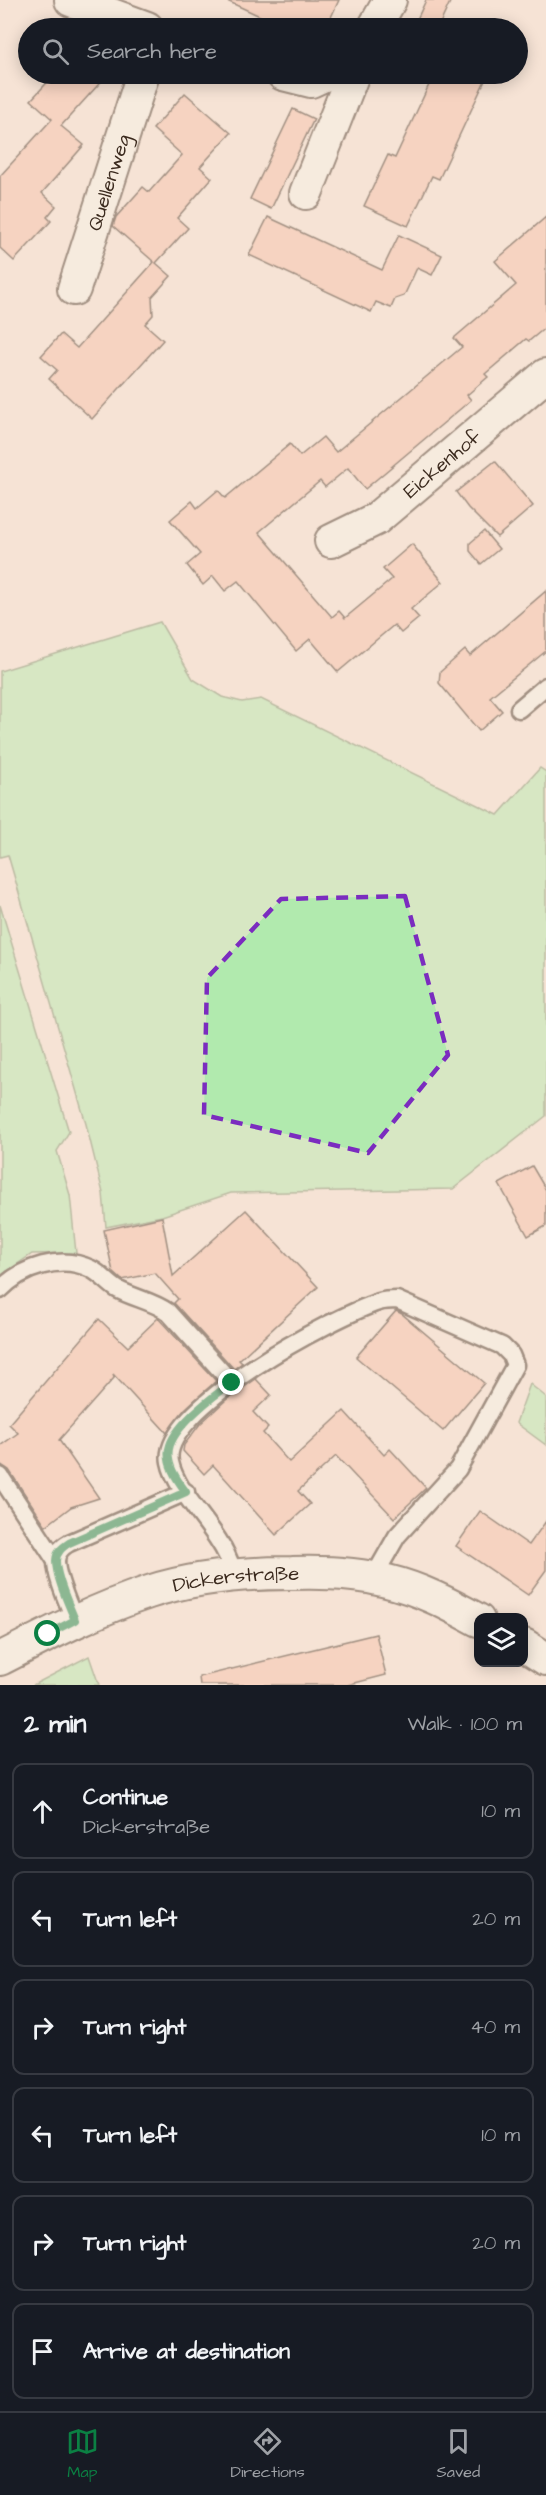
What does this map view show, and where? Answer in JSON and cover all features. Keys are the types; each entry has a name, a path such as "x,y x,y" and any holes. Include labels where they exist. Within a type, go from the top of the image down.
{"street":[{"path":"71,0 120,18"},
{"path":"380,18 390,0"},
{"name":"Quellenweg","path":"74,290 140,84"},
{"path":"306,193 349,84"},
{"name":"Eickenhof","path":"331,542 376,519 546,375"},
{"name":"Dickerstraße","path":"0,1659 75,1620 151,1591 203,1579 235,1576 357,1574 433,1596 474,1618"},
{"path":"528,1648 546,1659"}],"lane":[{"path":"519,709 546,686"},
{"path":"0,1290 20,1274 39,1266 73,1263 89,1268 117,1289 168,1312 232,1383"},
{"path":"235,1576 222,1545 172,1469 169,1461 170,1446 181,1428 207,1401 273,1354 381,1301 397,1300 502,1346 511,1354 515,1365 458,1469 398,1536 373,1578"},
{"path":"0,1476 56,1561 75,1620"},
{"path":"56,1561 60,1549 69,1543 186,1492"}],"highlighted area":[{"path":"405,896 448,1055 368,1153 204,1115 207,978 281,899"}],"green space":[{"path":"160,622 193,679 222,697 242,702 261,699 498,815 540,768 546,772 546,1116 453,1189 231,1193 162,1216 106,1227 103,1193 86,1124 8,855 0,857 0,671"},
{"path":"0,905 69,1132 57,1151 70,1195 76,1253 32,1254 0,1276"},
{"path":"530,1384 546,1397 546,1445 516,1423"},
{"path":"89,1656 99,1685 33,1685"}],"building":[{"path":"225,0 339,0 331,18 264,18"},
{"path":"426,0 451,0 443,18 418,18"},
{"path":"46,84 99,84 61,126 84,145 42,193 56,206 47,217 51,221 14,261 0,248 0,176 52,119 31,100"},
{"path":"429,84 483,84 439,179 432,176 408,226 364,206 388,155 395,158"},
{"path":"185,93 231,133 200,167 212,178 177,218 188,228 156,263 171,276 152,297 153,315 145,324 163,340 92,419 49,379 57,370 41,356 61,334 77,348 154,262 113,226 116,217 143,187 149,192 182,155 153,129"},
{"path":"293,109 314,119 271,209 250,199"},
{"path":"268,217 382,270 399,235 442,255 432,275 417,268 404,296 395,299 391,308 376,302 371,312 249,255"},
{"path":"546,217 546,327 529,341 526,339 485,374 488,377 467,395 471,400 365,489 348,468 325,487 320,481 259,532 332,617 339,611 345,618 392,579 383,569 412,544 443,582 411,609 419,618 401,633 394,625 338,672 310,639 296,651 238,581 225,591 213,576 203,585 187,565 200,554 170,520 192,501 197,508 218,490 225,498 290,444 300,456 323,437 336,452 462,347 454,338 516,285 495,261"},
{"path":"495,461 533,506 497,537 468,508 456,492"},
{"path":"484,531 499,549 481,564 470,551 470,543"},
{"path":"546,591 546,651 490,697 502,711 479,731 439,683 440,672 465,650 470,656"},
{"path":"532,1166 546,1190 546,1226 528,1236 499,1184"},
{"path":"246,1210 318,1287 239,1360 242,1363 234,1369 174,1303 178,1299 155,1273 122,1280 113,1272 104,1230 162,1217 173,1276"},
{"path":"396,1311 484,1383 443,1431 356,1357"},
{"path":"158,1318 216,1381 185,1409 167,1433 113,1374 114,1378 59,1440 99,1498 71,1507 46,1526 9,1470 0,1464 0,1446 18,1433 9,1424 99,1319 128,1347"},
{"path":"256,1379 271,1395 253,1412 268,1428 263,1433 289,1462 344,1411 384,1455 390,1449 426,1488 394,1518 336,1456 298,1491 310,1504 276,1535 213,1465 204,1474 183,1451 184,1445 200,1424 226,1400"},
{"path":"480,1511 529,1545 546,1521 546,1570 528,1595 456,1546"},
{"path":"376,1634 386,1675 347,1685 200,1685 199,1677"}],"route":[{"path":"48,1634 75,1620 56,1561 60,1549 186,1492 175,1477 169,1461 170,1446 181,1428 207,1401 232,1383"}]}
